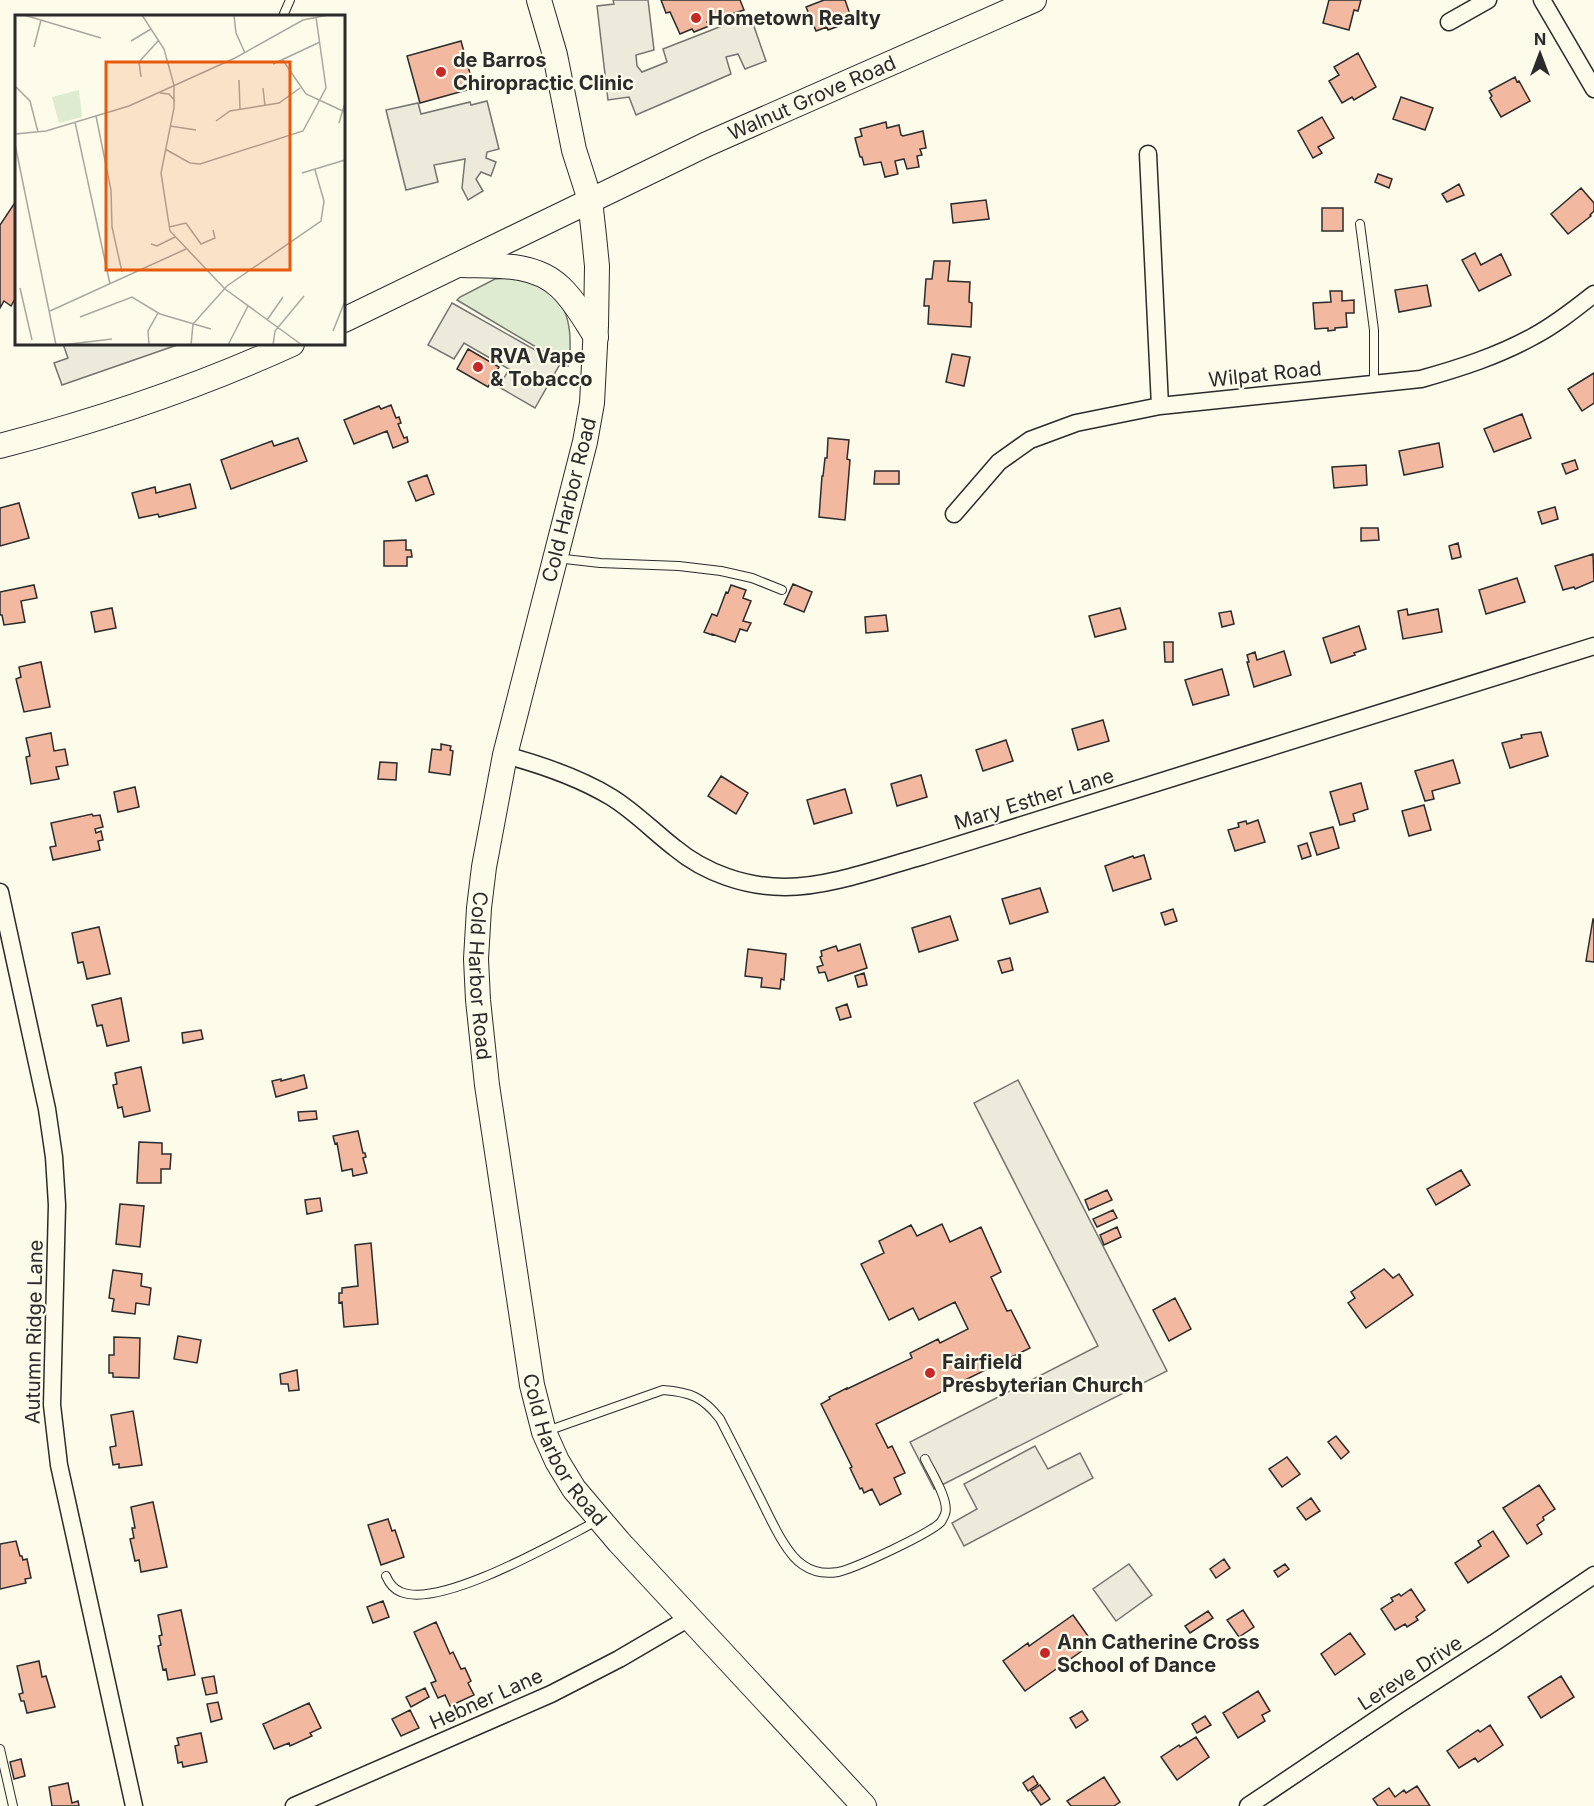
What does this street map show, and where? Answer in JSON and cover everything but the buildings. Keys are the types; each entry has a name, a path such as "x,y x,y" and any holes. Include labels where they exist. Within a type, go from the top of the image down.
{"main road":[{"name":"Cold Harbor Road","path":"539,0 555,55 574,150 590,200 597,266 592,403 582,453 505,755 484,867 476,959 487,1085 532,1385 544,1432 557,1461 574,1489 689,1618 864,1806"},
{"name":"Walnut Grove Road","path":"590,200 705,145 1034,0"},
{"path":"345,320 590,200"},
{"path":"456,265 512,267 542,274 561,288 596,337"},
{"path":"0,446 75,426 196,386 290,345"}],"street":[{"path":"1449,22 1488,0"},
{"path":"1542,0 1594,89"},
{"path":"1148,154 1160,406"},
{"name":"Wilpat Road","path":"954,514 999,462 1030,440 1076,423 1160,406 1422,379 1496,355 1535,336 1594,294"},
{"name":"Mary Esther Lane","path":"505,755 539,764 580,780 612,798 698,865 724,876 756,885 784,887 818,884 923,856 1594,646"},
{"name":"Autumn Ridge Lane","path":"0,892 47,1109 54,1157 57,1205 52,1405 59,1465 134,1806"},
{"name":"Lereve Drive","path":"1248,1806 1398,1705 1494,1644 1594,1575"},
{"name":"Hebner Lane","path":"294,1806 551,1694 619,1659 689,1618"}],"lane":[{"path":"284,15 290,0"},
{"path":"1360,224 1374,330 1374,383"},
{"path":"556,558 721,571 752,578 782,590"},
{"path":"544,1432 663,1390 680,1391 696,1396 720,1419 791,1555 801,1565 825,1573 840,1571 874,1558 941,1522 946,1513 946,1503 925,1460"},
{"path":"386,1576 393,1587 402,1593 422,1595 444,1592 493,1573 600,1520"},
{"path":"0,1749 13,1806"}],"green space":[{"path":"519,277 549,291 562,305 569,325 568,366 457,300 495,279"}],"shaded area":[{"path":"613,0 648,0 654,50 636,55 637,66 642,72 667,62 663,49 750,15 766,61 745,69 738,54 726,57 731,74 636,115 629,97 608,100 597,6 614,4"},
{"path":"487,101 499,149 487,152 486,158 496,162 491,176 481,172 476,179 483,191 468,200 462,188 465,159 434,165 438,182 406,190 386,110 418,103 421,114 470,102 471,105"},
{"path":"452,303 560,364 535,408 499,387 509,369 464,343 454,359 428,345"},
{"path":"63,345 177,345 62,385 54,363 68,358"},
{"path":"1018,1080 1167,1371 934,1489 910,1442 1098,1346 974,1103"},
{"path":"1035,1446 1048,1469 1080,1453 1093,1478 964,1546 952,1523 977,1509 964,1484"},
{"path":"1129,1564 1152,1595 1116,1621 1093,1589"}],"place":[{"name":"Hometown Realty","path":"696,18"},
{"name":"de Barros Chiropractic Clinic","path":"441,72"},
{"name":"RVA Vape & Tobacco","path":"478,367"},
{"name":"Fairfield Presbyterian Church","path":"930,1373"},
{"name":"Ann Catherine Cross School of Dance","path":"1045,1653"}]}
